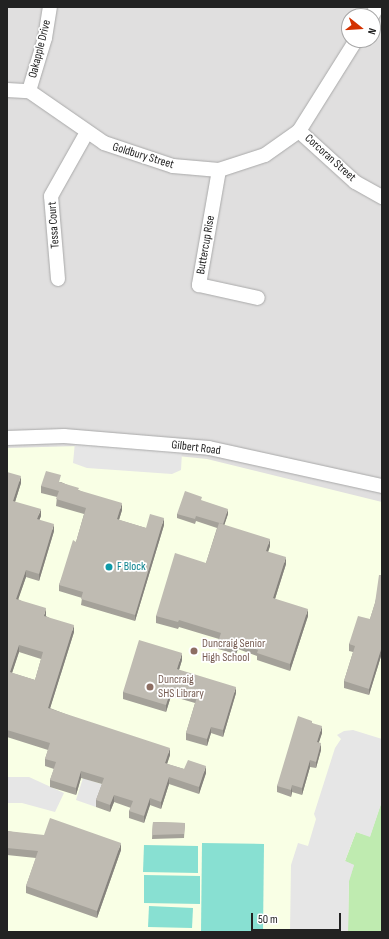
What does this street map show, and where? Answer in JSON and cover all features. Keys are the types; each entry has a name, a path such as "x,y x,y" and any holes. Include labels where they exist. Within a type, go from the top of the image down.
{"street":[{"name":"Oakapple Drive","path":"29,91 46,38 50,7"},
{"name":"Goldbury Street","path":"29,91 86,132 104,143 173,166 219,170 265,154 299,131 351,48"},
{"path":"7,90 29,91"},
{"name":"Corcoran Street","path":"299,131 355,182 382,197"},
{"name":"Tessa Court","path":"58,278 51,196 86,132"},
{"name":"Buttercup Rise","path":"219,170 199,285 258,298"},
{"name":"Gilbert Road","path":"7,438 64,436 209,448 382,486"}],"shaded area":[{"path":"7,7 382,7 382,932 7,932"},
{"path":"75,442 182,452 181,470 172,474 87,468 73,463"},
{"name":"Duncraig Senior High School","path":"78,446 207,459 382,502 382,801 370,837 345,861 349,881 348,932 7,932 7,448"},
{"path":"353,730 382,739 382,801 370,837 356,832 345,861 354,865 349,881 348,932 290,932 291,865 298,843 308,846 316,819 314,814 335,748 341,739 337,735 344,731"},
{"path":"7,777 29,777 64,793 55,812 22,803 7,803"},
{"path":"83,778 104,785 96,807 76,800"},
{"path":"202,843 264,844 263,932 201,932"},
{"path":"144,845 198,846 198,873 143,872"},
{"path":"144,875 200,876 200,904 144,903"},
{"path":"149,906 193,908 192,928 148,927"}],"green space":[{"path":"382,801 382,932 348,932 349,881 354,865 345,861 356,832 370,836"}],"building":[{"name":"F Block","path":"46,471 61,475 59,482 79,488 78,490 122,503 117,519 146,528 150,514 164,518 135,615 81,599 83,592 59,585 73,540 76,542 86,508 56,499 59,491 41,486"},
{"path":"7,472 21,476 13,501 41,509 37,519 54,524 39,574 26,570 16,599 46,608 44,616 74,625 48,708 170,748 165,763 184,769 188,760 206,766 199,787 169,777 161,802 150,798 144,816 129,811 133,801 114,795 110,805 96,800 104,778 81,771 76,788 50,780 56,762 45,759 50,743 7,730","holes":["19,645 43,652 35,680 10,672"]},
{"path":"185,491 202,497 201,500 228,509 223,524 196,516 195,519 177,514"},
{"path":"219,523 270,539 266,551 286,557 273,598 308,609 290,664 257,653 258,650 238,642 236,648 218,642 221,633 179,620 178,622 156,616 175,553 206,563"},
{"path":"379,575 382,575 382,646 369,689 344,681 355,646 349,644 358,616 370,619 375,603"},
{"path":"139,640 182,653 177,669 236,687 223,730 211,727 207,739 186,733 197,697 171,689 166,705 123,692"},
{"path":"298,716 322,726 317,742 321,743 316,762 310,760 302,788 292,785 291,790 277,786"},
{"path":"50,818 121,843 97,911 26,886 38,851 7,848 7,831 44,835"},
{"path":"153,822 185,823 184,834 152,835"}],"place":[{"name":"F Block","path":"109,567"},
{"name":"Duncraig Senior High School","path":"194,651"},
{"name":"Duncraig SHS Library","path":"150,687"}]}
